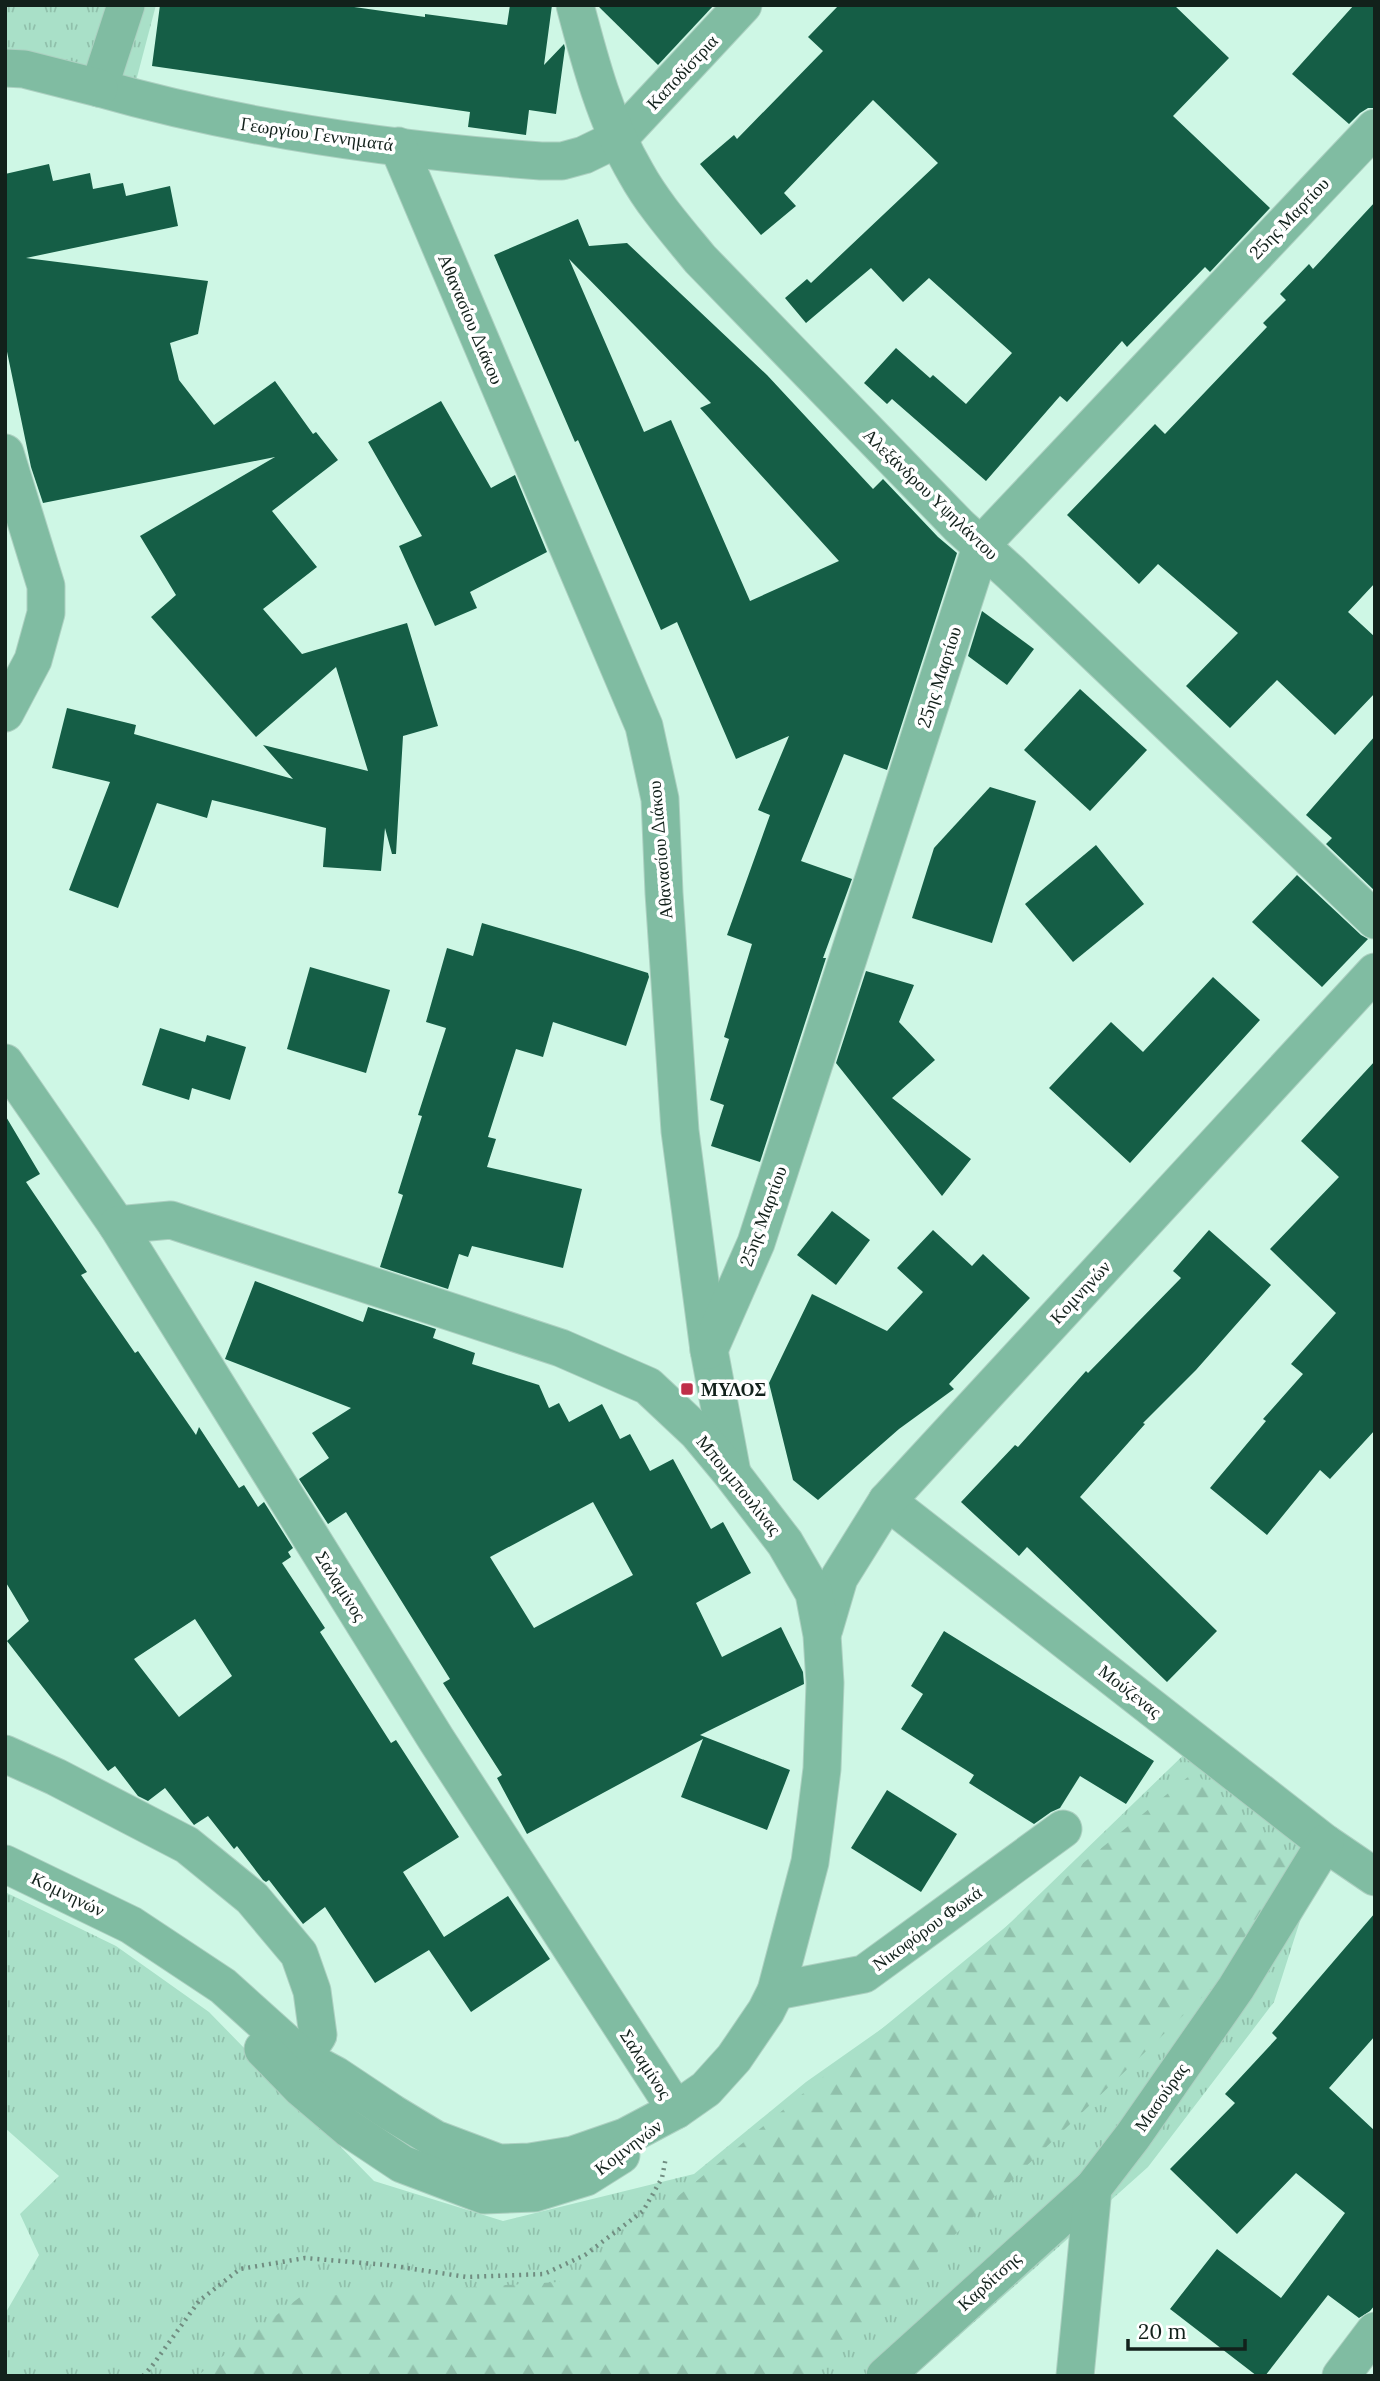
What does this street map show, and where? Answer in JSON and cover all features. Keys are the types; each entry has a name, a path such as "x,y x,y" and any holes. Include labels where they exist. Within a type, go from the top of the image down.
{"street":[{"path":"5,68 24,69 99,88 126,5"},
{"name":"Αλεξάνδρου Υψηλάντου","path":"575,5 593,67 635,173 700,260 959,526 982,544 1375,920"},
{"name":"Καποδίστρια","path":"619,138 743,5"},
{"name":"Γεωργίου Γεννηματά","path":"99,88 196,114 256,126 517,159 562,161 584,155 619,138"},
{"name":"25ης Μαρτίου","path":"709,1350 756,1243 982,544 1375,128"},
{"name":"Αθανασίου Διάκου","path":"398,146 644,726 660,799 680,1131 709,1350 732,1474"},
{"path":"5,453 46,586 46,613 33,660 5,713"},
{"name":"Κομνηνών","path":"822,1636 839,1578 887,1501 1375,972"},
{"name":"Σαλαμίνος","path":"5,1063 117,1225 436,1739 676,2109"},
{"name":"Μπουμπουλίνας","path":"117,1225 172,1220 561,1348 648,1386 697,1432 785,1543 814,1593 822,1636 825,1683 822,1769 810,1862 776,1991 766,2011 734,2058 706,2089 676,2109"},
{"name":"Μούζενας","path":"887,1501 1325,1843 1375,1877"},
{"path":"5,1754 55,1776 187,1844 252,1898 299,1954 312,1991 318,2035 294,2064"},
{"name":"Νικοφόρου Φωκά","path":"776,1991 864,1974 1063,1829"},
{"name":"Μασούρας","path":"1093,2188 1237,1988 1325,1843"},
{"name":"Κομνηνών","path":"5,1864 131,1925 208,1994 294,2064 335,2075 435,2139 499,2162 530,2162 573,2155 625,2137 676,2109"},
{"path":"1075,2376 1093,2188"},
{"name":"Καρδίτσης","path":"885,2376 1093,2188"},
{"path":"1341,2376 1375,2331"}],"path":[{"path":"143,2376 199,2301 240,2269 305,2258 387,2265 467,2277 544,2274 585,2255 643,2211 662,2178 676,2109"}],"green space":[{"path":"5,5 156,5 136,81 5,81"},
{"path":"1198,1741 1325,1843 1274,2002 1148,2167 914,2376 5,2376 5,2314 39,2255 20,2214 59,2176 5,2128 5,1892 116,1946 209,2012 374,2181 503,2221 694,2174 806,2082 951,1980"},
{"path":"1194,1772 1321,1883 808,2376 197,2376 300,2297 575,2281"}],"building":[{"path":"160,5 340,5 507,25 510,5 552,5 544,65 564,44 565,48 556,114 529,110 526,135 468,127 470,112 152,66"},
{"path":"597,5 714,5 658,65"},
{"path":"839,5 1174,5 1229,58 1173,116 1270,208 1210,272 1205,267 1127,347 1122,341 1067,402 1060,396 986,481 892,399 887,404 864,383 896,348 930,378 933,375 966,404 1012,353 929,278 903,302 871,268 806,323 785,298 807,279 811,283 938,163 873,100 784,193 796,206 761,235 700,164 734,135 737,139 823,51 808,37"},
{"path":"1354,5 1375,5 1375,108 1368,108 1349,124 1292,74"},
{"path":"49,164 53,181 90,173 93,189 123,183 126,196 170,186 178,226 26,258 208,281 198,334 170,343 179,380 214,425 275,381 313,434 316,432 338,460 272,511 317,567 263,609 302,654 407,623 438,726 403,736 396,854 392,854 385,828 381,871 323,867 326,828 212,800 207,818 157,803 118,908 69,890 110,782 52,768 67,708 136,725 134,734 293,779 263,745 368,771 336,667 256,737 151,617 176,595 140,536 275,457 43,503 31,467 5,342 5,174"},
{"path":"1375,202 1375,583 1348,612 1375,637 1375,693 1335,735 1277,680 1230,728 1186,686 1238,633 1158,564 1139,584 1067,515 1155,424 1165,434 1267,327 1263,323 1286,300 1280,294 1309,264 1313,269"},
{"path":"578,219 589,246 627,243 767,375 873,489 883,479 938,537 957,553 887,770 844,754 801,861 852,879 823,958 826,958 760,1162 711,1146 724,1105 710,1100 729,1039 724,1037 752,944 727,935 770,815 758,810 789,736 736,759 677,622 661,630 494,255","holes":["569,259 711,403 700,408 839,561 750,601 671,420 644,432"]},
{"path":"441,401 491,488 515,475 547,552 470,592 477,608 435,626 399,546 422,536 368,442"},
{"path":"982,611 1034,649 1007,685 968,656"},
{"path":"1080,689 1147,750 1090,811 1024,750"},
{"path":"1375,736 1375,891 1326,844 1332,838 1306,815"},
{"path":"990,787 1036,801 992,943 912,918 934,848"},
{"path":"1096,845 1144,904 1073,962 1025,904"},
{"path":"1297,875 1368,939 1322,987 1252,922"},
{"path":"482,923 648,973 649,977 626,1046 553,1022 543,1057 516,1049 488,1137 496,1139 487,1167 582,1189 563,1268 472,1246 468,1257 459,1254 448,1289 380,1267 403,1195 398,1193 422,1116 418,1115 446,1028 426,1022 447,948 473,956"},
{"path":"310,967 390,990 366,1073 287,1049"},
{"path":"866,971 914,985 899,1022 935,1060 892,1098 971,1159 942,1196 836,1063"},
{"path":"1213,977 1260,1020 1130,1163 1049,1088 1111,1022 1143,1052"},
{"path":"160,1028 205,1042 207,1035 246,1047 230,1100 192,1088 189,1100 142,1085"},
{"path":"1375,1061 1375,1430 1330,1479 1320,1470 1267,1535 1210,1488 1266,1421 1263,1419 1303,1374 1291,1364 1336,1313 1270,1249 1339,1177 1301,1141"},
{"path":"5,1115 40,1174 26,1182 87,1272 81,1275 196,1435 199,1427 239,1488 244,1485 258,1507 264,1502 293,1548 288,1552 291,1557 282,1563 325,1628 320,1632 391,1743 396,1740 459,1837 403,1872 444,1937 508,1896 550,1959 471,2012 429,1950 375,1983 325,1907 303,1924 269,1880 263,1880 237,1846 234,1849 208,1816 194,1825 165,1788 148,1801 138,1796 115,1766 108,1771 7,1641 29,1621 5,1581","holes":["195,1619 232,1676 179,1717 134,1659"]},
{"path":"832,1211 870,1240 836,1285 797,1255"},
{"path":"933,1230 972,1266 983,1254 1030,1298 949,1384 954,1389 899,1429 818,1500 793,1480 769,1383 812,1294 887,1331 923,1292 897,1268"},
{"path":"1209,1230 1271,1285 1196,1370 1143,1423 1145,1424 1080,1497 1217,1631 1167,1682 1027,1547 1019,1556 961,1502 1015,1445 1018,1447 1086,1371 1088,1373 1181,1278 1173,1271"},
{"path":"255,1281 363,1322 368,1307 436,1329 433,1338 475,1353 472,1364 539,1385 549,1408 559,1403 569,1422 602,1404 620,1439 630,1434 650,1471 673,1459 711,1529 723,1522 751,1573 696,1603 722,1657 781,1627 803,1672 804,1684 700,1735 790,1770 767,1830 681,1797 703,1739 527,1834 497,1778 502,1775 443,1683 450,1679 346,1512 328,1524 299,1479 329,1458 312,1433 351,1408 225,1359","holes":["593,1502 633,1575 534,1628 490,1557"]},
{"path":"944,1631 1154,1761 1126,1804 1080,1776 1060,1808 1034,1824 969,1783 974,1775 901,1729 923,1694 911,1686"},
{"path":"887,1790 957,1834 921,1892 851,1848"},
{"path":"1375,1913 1375,2036 1329,2088 1375,2131 1375,2305 1359,2318 1328,2295 1265,2376 1257,2376 1170,2309 1217,2249 1281,2298 1345,2213 1296,2173 1237,2234 1170,2169 1235,2103 1225,2094 1277,2038 1272,2033"}],"place":[{"name":"ΜΥΛΟΣ","path":"687,1389"}]}
